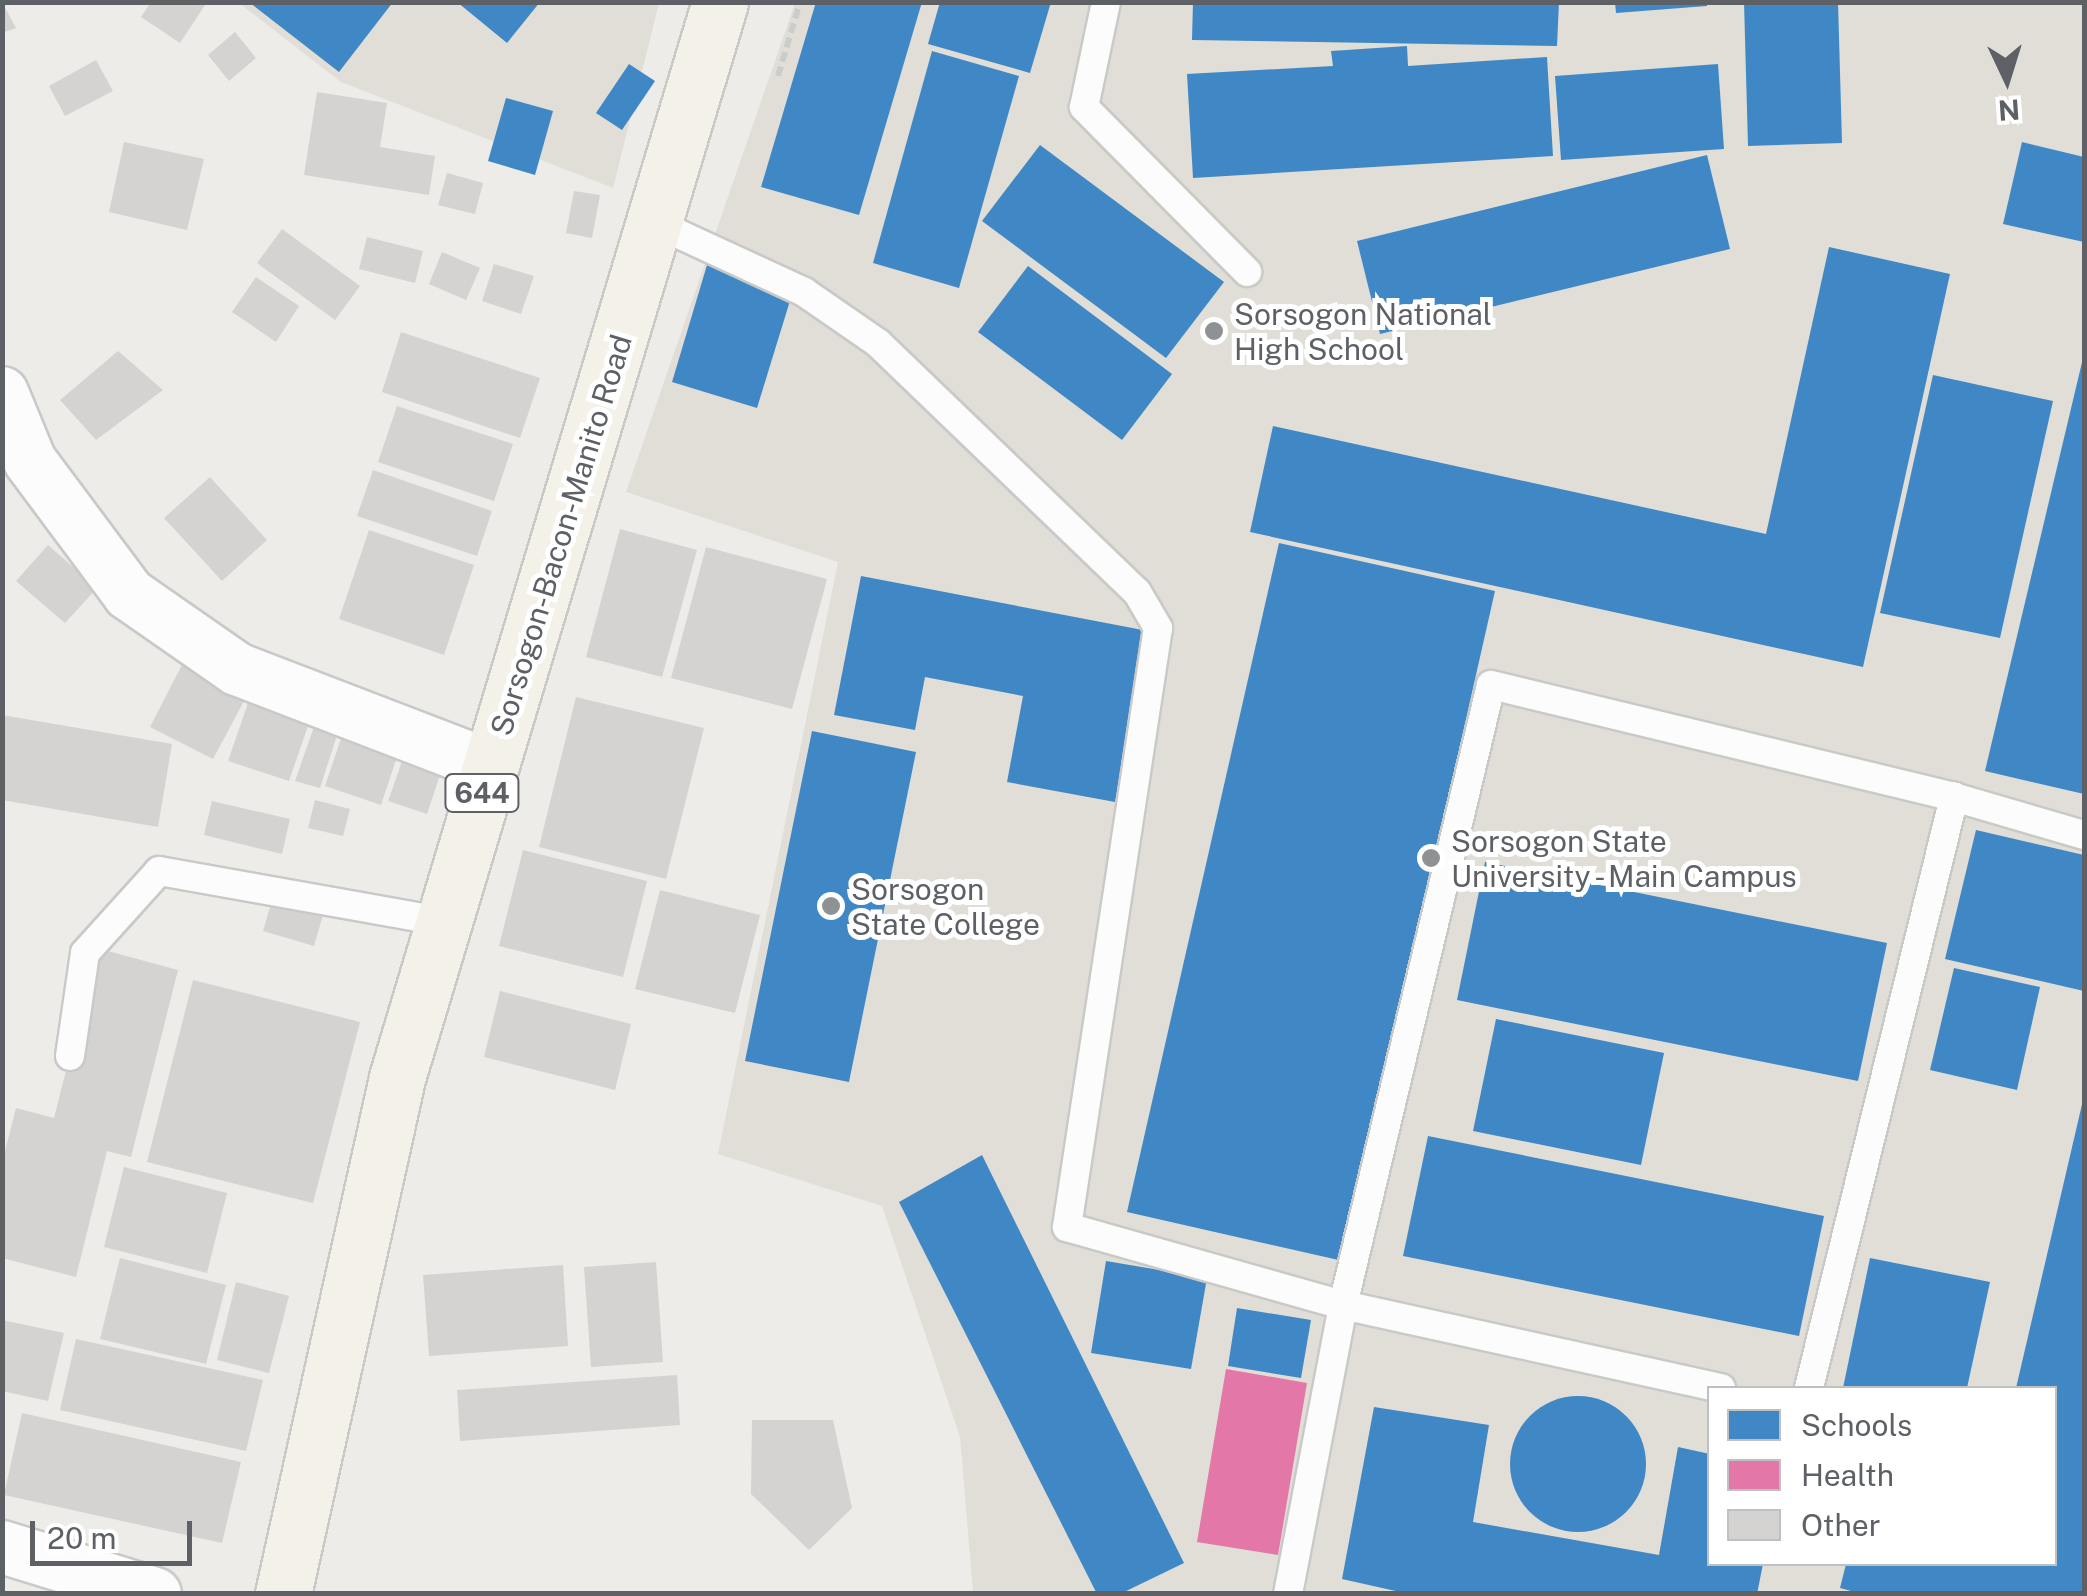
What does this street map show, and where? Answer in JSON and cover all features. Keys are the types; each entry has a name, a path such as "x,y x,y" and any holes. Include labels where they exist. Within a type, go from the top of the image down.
{"main road":[{"name":"Sorsogon-Bacon-Manito Road","path":"283,1594 397,1078 657,224 720,2"}],"street":[{"path":"2,393 30,461 129,594 238,669 490,766"},
{"path":"2,1547 155,1594"}],"lane":[{"path":"1106,2 1084,108 1246,272"},
{"path":"657,224 804,292 878,344 1137,592 1158,628 1067,1227 1342,1305 1713,1386"},
{"path":"1288,1594 1342,1305 1491,685 1954,797 2084,835"},
{"path":"1809,1386 1954,797"},
{"path":"70,1056 85,953 159,871 444,922"}],"path":[{"path":"778,76 800,2"}],"shaded area":[{"path":"239,3 659,3 613,188 341,82"},
{"name":"Sorsogon State University - Main Campus","path":"795,3 2084,3 2084,1593 973,1593 960,1437 882,1206 718,1154 838,562 626,492"}],"building: Schools":[{"path":"249,2 393,2 339,72"},
{"path":"457,2 540,2 507,43"},
{"path":"816,2 922,2 859,215 761,187"},
{"path":"940,2 1051,2 1030,73 928,44"},
{"path":"1193,2 1559,2 1557,46 1192,40"},
{"path":"1615,2 1707,2 1707,6 1616,13"},
{"path":"1744,2 1838,2 1842,143 1748,146"},
{"path":"1407,46 1408,66 1547,57 1553,156 1193,178 1187,74 1333,66 1331,51"},
{"path":"932,51 1019,76 959,288 873,263"},
{"path":"629,64 655,81 622,130 596,113"},
{"path":"1718,64 1724,149 1561,160 1555,76"},
{"path":"506,98 553,111 535,175 488,161"},
{"path":"2022,142 2084,157 2084,242 2003,224"},
{"path":"1040,145 1224,282 1166,358 982,221"},
{"path":"1707,155 1730,249 1380,334 1357,241"},
{"path":"1829,247 1950,274 1863,667 1250,532 1273,426 1766,534"},
{"path":"707,265 793,291 757,408 672,382"},
{"path":"1028,266 1172,374 1122,440 978,332"},
{"path":"2084,358 2084,794 1985,771"},
{"path":"1933,375 2053,401 2000,638 1880,613"},
{"path":"1279,543 1495,591 1343,1261 1127,1212"},
{"path":"861,576 1148,631 1115,802 1007,782 1023,696 925,677 915,730 834,715"},
{"name":"Sorsogon State College","path":"812,731 916,752 849,1082 745,1061"},
{"path":"1976,830 2084,855 2084,991 1945,959"},
{"path":"1485,862 1887,943 1858,1081 1457,1000"},
{"path":"1954,968 2040,987 2017,1090 1930,1070"},
{"path":"1496,1019 1664,1053 1641,1165 1473,1131"},
{"path":"2083,1100 2084,1594 1862,1594 1840,1588 1846,1566 2057,1566 2057,1386 2016,1386"},
{"path":"1428,1136 1824,1216 1799,1336 1403,1256"},
{"path":"982,1155 1184,1563 1120,1594 1097,1594 899,1202"},
{"path":"1870,1258 1990,1282 1967,1386 1843,1386"},
{"path":"1106,1261 1207,1278 1191,1369 1091,1353"},
{"path":"1237,1308 1311,1320 1301,1378 1228,1366"},
{"path":"1578,1396 1604,1401 1626,1416 1641,1438 1646,1464 1641,1490 1626,1512 1604,1527 1578,1532 1552,1527 1530,1512 1515,1490 1510,1464 1515,1438 1530,1416 1552,1401"},
{"path":"1374,1407 1489,1425 1473,1522 1659,1555 1678,1447 1707,1453 1707,1566 1763,1566 1757,1594 1409,1594 1342,1579"}],"building: Health":[{"path":"1226,1369 1307,1383 1278,1555 1197,1542"}],"building: Other":[{"path":"2,2 16,28 2,33"},
{"path":"151,2 207,2 180,43 141,17"},
{"path":"235,32 256,58 229,81 208,55"},
{"path":"96,60 113,91 65,116 49,86"},
{"path":"317,92 387,103 380,147 435,156 429,195 304,175"},
{"path":"124,142 204,159 187,230 109,212"},
{"path":"447,173 483,183 475,214 438,205"},
{"path":"574,191 600,195 592,238 566,233"},
{"path":"282,229 360,286 335,320 257,263"},
{"path":"367,237 423,251 415,283 359,269"},
{"path":"442,252 480,268 466,300 429,284"},
{"path":"494,264 534,276 521,314 482,301"},
{"path":"256,277 299,306 276,342 232,312"},
{"path":"401,332 540,378 520,438 382,392"},
{"path":"118,351 163,390 96,440 60,400"},
{"path":"397,406 513,444 494,501 378,462"},
{"path":"373,470 492,511 477,556 357,516"},
{"path":"210,477 267,540 222,581 164,518"},
{"path":"620,529 697,550 662,677 586,657"},
{"path":"369,530 474,565 444,655 339,619"},
{"path":"48,545 97,588 65,623 16,581"},
{"path":"706,547 827,579 792,709 671,678"},
{"path":"187,655 251,688 213,759 150,727"},
{"path":"576,697 704,728 666,879 539,847"},
{"path":"248,703 309,723 289,781 228,761"},
{"path":"2,715 172,744 158,827 2,800"},
{"path":"316,721 339,729 320,788 295,781"},
{"path":"347,721 403,739 381,805 325,786"},
{"path":"410,739 448,751 427,814 388,801"},
{"path":"315,800 350,809 343,836 308,828"},
{"path":"212,801 290,819 282,854 204,835"},
{"path":"523,850 647,881 623,977 499,946"},
{"path":"660,890 760,915 735,1013 635,989"},
{"path":"272,900 323,915 314,946 263,931"},
{"path":"97,948 178,970 131,1157 107,1151 76,1277 2,1258 2,1163 16,1108 54,1118"},
{"path":"193,980 360,1022 313,1203 147,1162"},
{"path":"500,991 631,1024 615,1090 484,1057"},
{"path":"124,1167 227,1193 207,1273 104,1247"},
{"path":"120,1258 226,1285 206,1364 100,1339"},
{"path":"656,1262 663,1362 591,1367 584,1267"},
{"path":"563,1265 568,1346 429,1356 423,1275"},
{"path":"236,1282 289,1296 269,1373 217,1360"},
{"path":"2,1320 64,1333 48,1401 2,1391"},
{"path":"76,1339 263,1380 246,1451 60,1410"},
{"path":"677,1375 680,1425 460,1441 457,1390"},
{"path":"22,1413 241,1462 222,1543 4,1495"},
{"path":"752,1420 833,1420 852,1508 809,1550 751,1494"}],"place":[{"name":"Sorsogon National High School","path":"1214,331"},
{"name":"Sorsogon State University - Main Campus","path":"1431,858"},
{"name":"Sorsogon State College","path":"831,906"}]}
